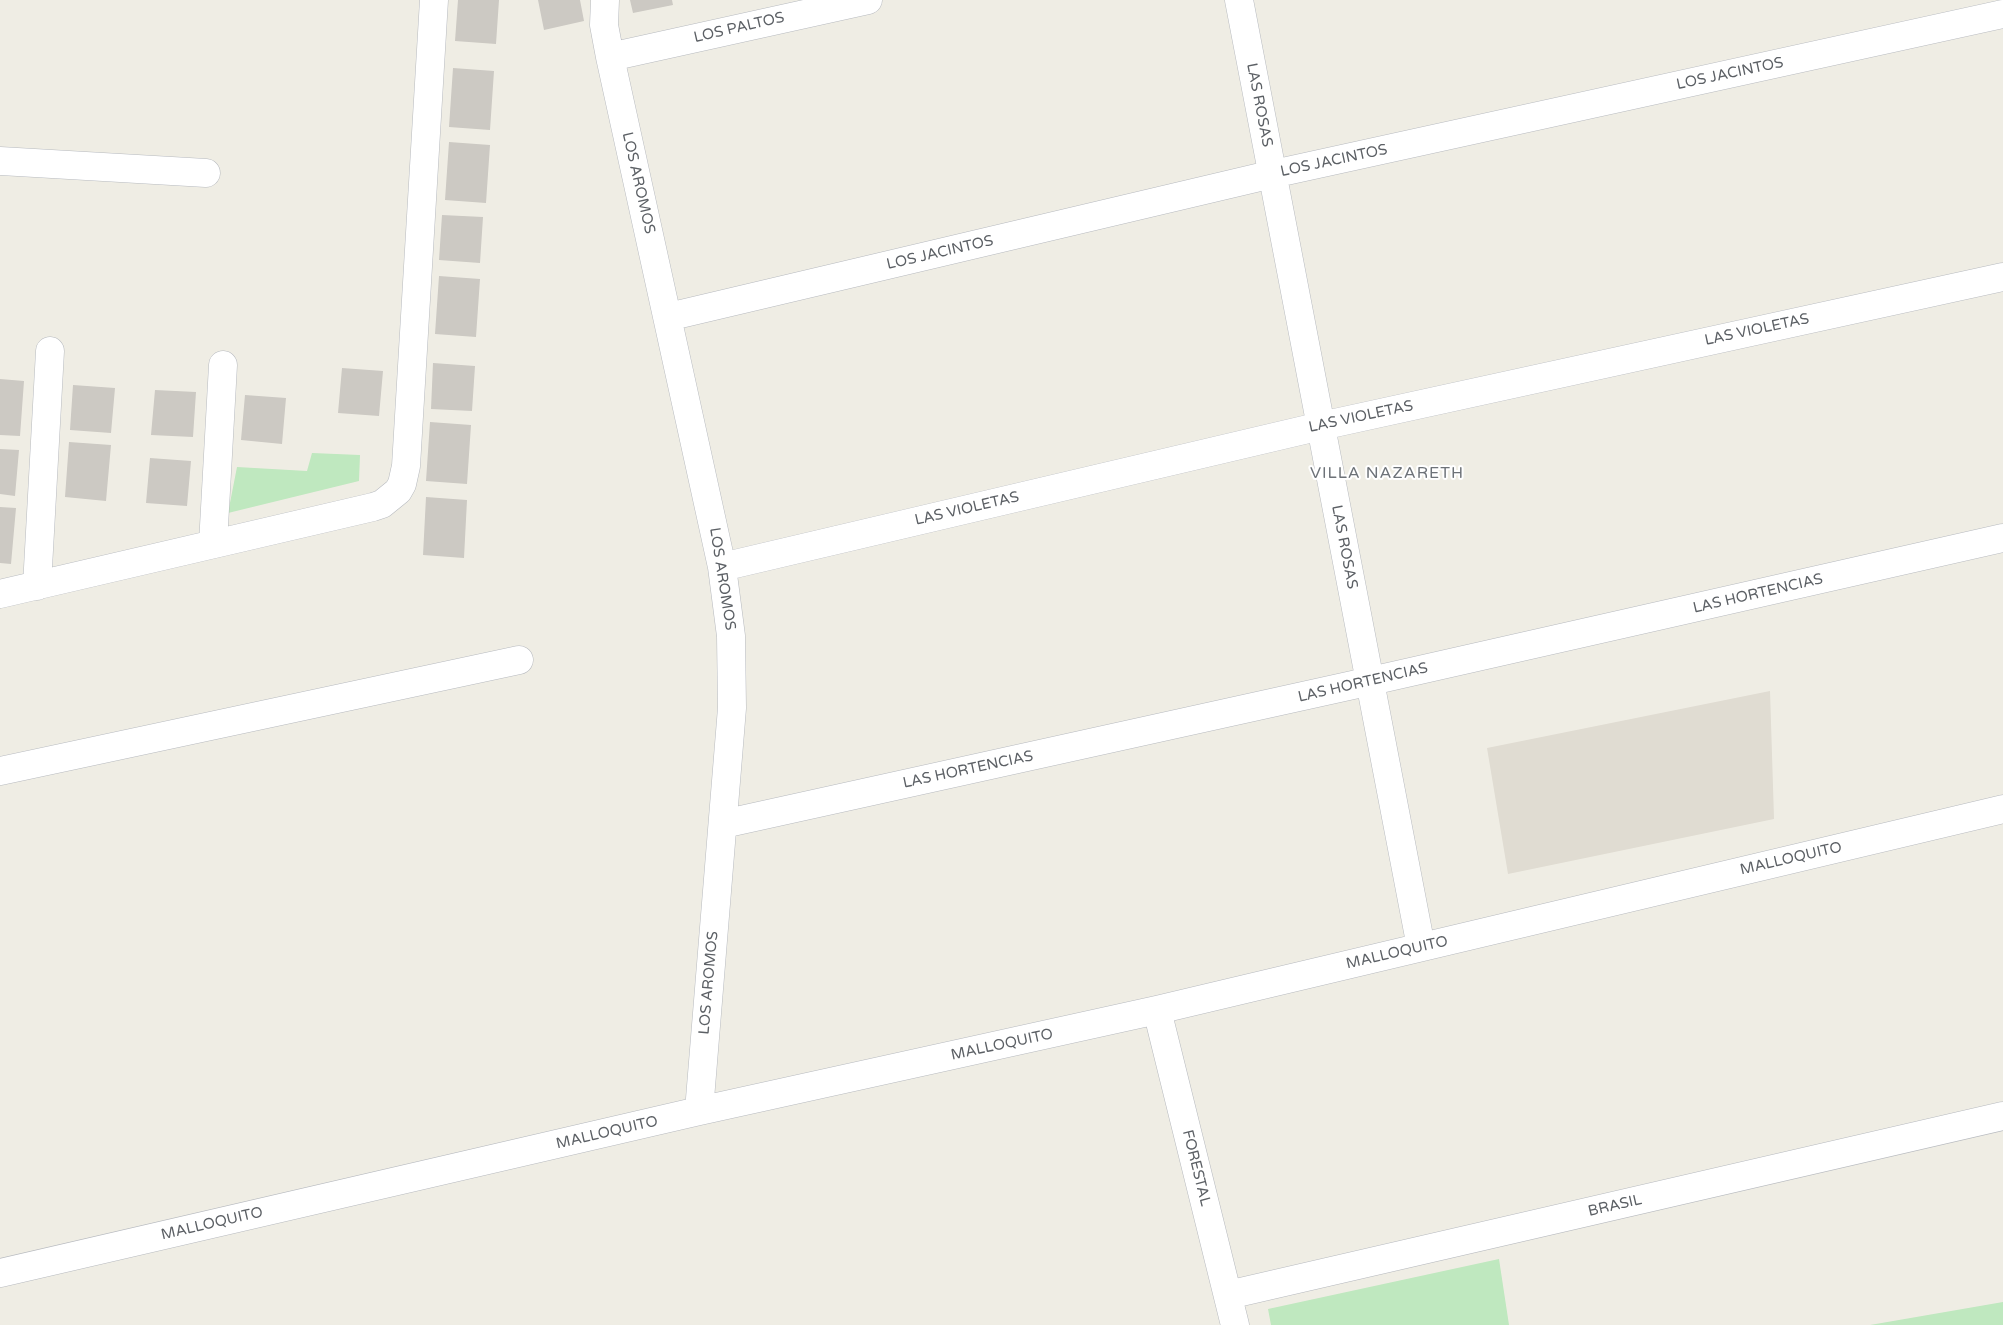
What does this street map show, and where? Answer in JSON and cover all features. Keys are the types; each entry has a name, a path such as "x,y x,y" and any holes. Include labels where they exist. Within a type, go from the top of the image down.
{"street":[{"path":"0,594 382,504 391,498 402,484 406,466 434,0"},
{"name":"LOS AROMOS","path":"605,0 604,25 610,57 722,567 730,618 733,672 732,708 699,1112"},
{"name":"LOS PALTOS","path":"610,57 773,10 868,0"},
{"name":"LAS ROSAS","path":"1239,0 1421,946"},
{"name":"LOS JACINTOS","path":"668,317 1272,174 2003,14"},
{"path":"0,161 206,172"},
{"name":"LAS VIOLETAS","path":"722,567 1321,426 2003,277"},
{"path":"37,586 50,351"},
{"path":"213,544 223,365"},
{"name":"LAS HORTENCIAS","path":"723,824 1370,682 2003,538"},
{"path":"0,771 519,660"},
{"name":"MALLOQUITO","path":"0,1273 699,1112 1157,1010 2003,809"},
{"name":"FORESTAL","path":"1157,1010 1235,1325"},
{"name":"BRASIL","path":"1228,1295 2003,1116"}],"shaded area":[{"path":"1770,691 1774,819 1508,874 1487,748"}],"green space":[{"path":"312,453 360,455 359,481 228,513 237,467 307,471"},
{"path":"1499,1259 1509,1325 1271,1325 1268,1309"},
{"path":"2003,1302 2003,1325 1870,1325"}],"building":[{"path":"458,0 499,0 496,44 455,41"},
{"path":"538,0 580,0 584,21 544,30"},
{"path":"630,0 672,0 673,5 633,13"},
{"path":"453,68 494,71 490,130 449,127"},
{"path":"449,142 490,145 486,203 445,200"},
{"path":"442,215 483,217 480,263 439,260"},
{"path":"439,276 480,279 476,337 435,334"},
{"path":"433,363 475,366 472,411 431,409"},
{"path":"342,368 383,371 379,416 338,413"},
{"path":"0,379 24,381 20,436 0,435"},
{"path":"73,385 115,388 111,433 70,430"},
{"path":"155,390 196,392 193,437 151,435"},
{"path":"245,395 286,398 282,444 241,440"},
{"path":"430,422 471,425 467,484 426,481"},
{"path":"69,442 111,445 106,501 65,497"},
{"path":"0,449 19,450 15,496 0,494"},
{"path":"150,458 191,461 187,506 146,503"},
{"path":"426,497 467,500 464,558 423,555"},
{"path":"0,507 16,508 11,564 0,563"}],"district":[{"name":"VILLA NAZARETH","path":"1387,474"}]}
